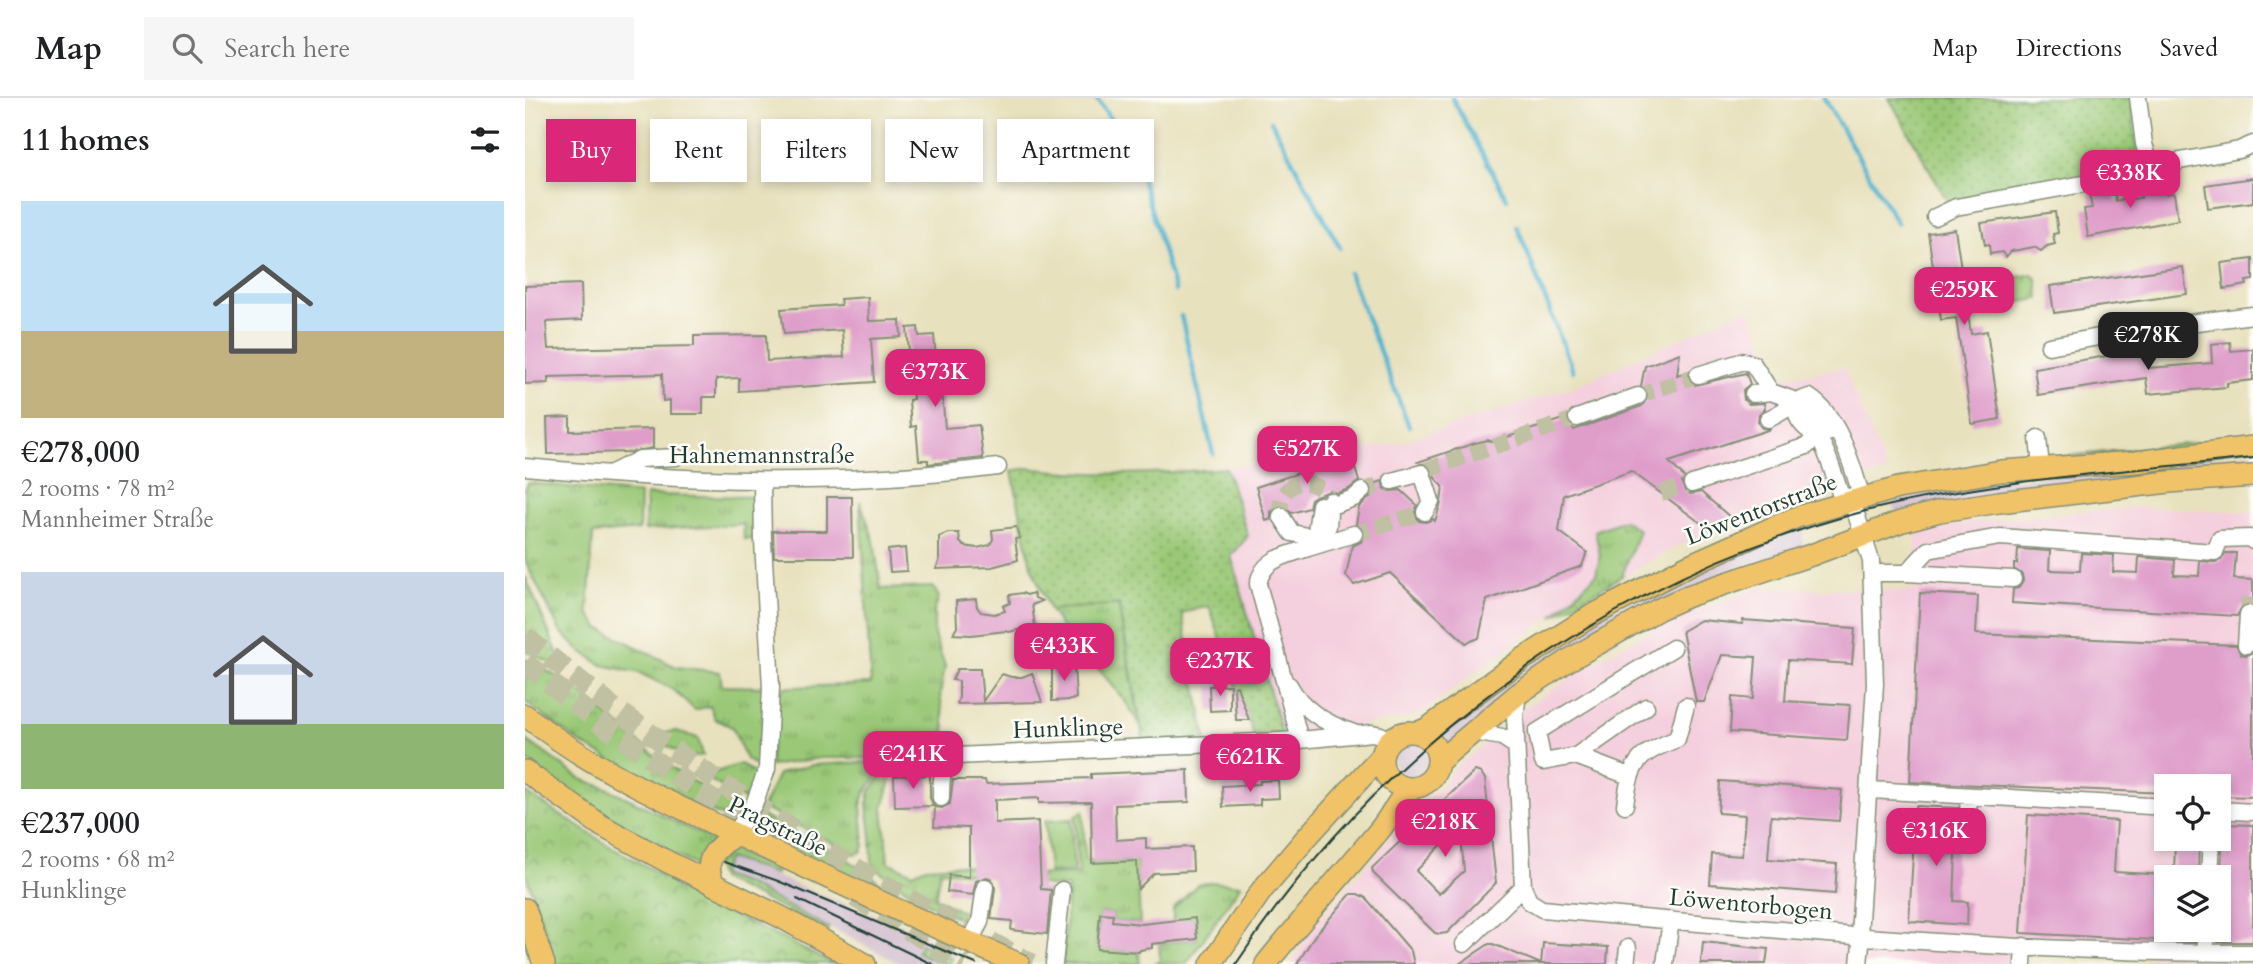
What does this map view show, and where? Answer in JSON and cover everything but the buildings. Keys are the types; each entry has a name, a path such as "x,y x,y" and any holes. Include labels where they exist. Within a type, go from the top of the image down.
{"main road":[{"name":"Löwentorstraße","path":"1386,748 1407,732 1417,733 1428,729 1556,638 1632,593 1797,517 1898,488 2001,471 2136,461 2253,447"},
{"path":"1438,762 1518,694 1569,660 1659,609 1688,596 1900,522 1940,511 2169,482 2253,475"},
{"name":"Pragstraße","path":"525,715 596,765 851,890 1019,964"},
{"path":"1386,748 1383,767 1389,778 1409,788 1420,786 1429,781 1438,762 1431,741 1417,733"},
{"path":"1211,964 1262,890 1386,748"},
{"path":"525,771 601,826 713,885 781,917 865,964"},
{"path":"525,785 548,789"},
{"path":"1266,964 1382,827 1409,788"},
{"path":"713,885 708,873 709,861 715,850 735,834"},
{"path":"525,909 544,964"}],"street":[{"path":"2138,98 2144,144 2151,168"},
{"path":"1935,217 1956,208 2122,177 2151,168 2239,150 2253,144"},
{"path":"2049,346 2126,332 2253,315"},
{"path":"1698,375 1744,361 1752,364 1771,392"},
{"path":"1753,394 1771,392 1796,401"},
{"path":"1577,418 1638,396"},
{"path":"1768,419 1796,401 1809,397 1824,410 1825,433"},
{"path":"1796,401 1795,413 1809,433 1825,433"},
{"path":"1692,484 1807,446 1825,433"},
{"name":"Löwentorbogen","path":"1523,887 1529,901 1542,909 1859,936 1875,684 1872,572 1852,501 1840,493 1824,448 1825,433"},
{"path":"2038,438 2041,467"},
{"path":"608,475 640,459 676,457"},
{"name":"Hahnemannstraße","path":"525,467 608,475 762,481 921,477 998,467"},
{"path":"1392,481 1424,471 1431,501 1425,512"},
{"path":"735,834 754,804 767,769 771,688 762,541 762,481"},
{"path":"1300,740 1259,593 1259,578 1261,572 1273,560 1310,536 1327,504 1354,498 1362,491"},
{"path":"1285,515 1299,523 1310,536"},
{"path":"1310,536 1354,534"},
{"path":"1907,573 1928,550 2000,537 2215,552 2220,539 2250,538 2253,541"},
{"path":"1872,572 2013,579"},
{"path":"2246,645 2248,614"},
{"path":"1542,762 1537,732 1672,648"},
{"path":"1283,674 1303,705 1356,734"},
{"path":"1464,944 1523,887 1516,746 1515,705 1518,694"},
{"path":"1625,805 1629,776 1647,751 1677,739 1685,705"},
{"path":"1517,767 1576,756 1646,707"},
{"path":"1473,732 1502,737 1516,746"},
{"name":"Hunklinge","path":"941,798 941,778 945,765 956,756 1300,740 1356,734 1381,735 1386,748"},
{"path":"1576,756 1629,776"},
{"path":"1870,790 2154,806"},
{"path":"1966,843 1969,797"},
{"path":"2231,811 2253,812"},
{"path":"969,943 980,922 985,887"},
{"path":"1054,964 1062,890"},
{"path":"1665,964 1671,920"},
{"path":"1859,964 1859,936 2024,946 2253,953"},
{"path":"2205,953 2206,942"},
{"path":"2022,964 2024,946"}],"shaded area":[{"path":"1748,308 1778,378 1844,368 1887,472 1837,485 1736,521 1679,545 1542,622 1418,715 1342,729 1282,734 1231,556 1247,536 1226,468 1395,444 1576,386"},
{"path":"2253,453 2253,472 1896,515 1893,501 1985,483"},
{"path":"2142,507 2253,512 2253,959 2020,952 2013,964 1292,964 1312,929 1408,817 1446,782 1453,769 1523,709 1600,659 1669,621 1760,588 1915,591 1916,535 1971,522"},
{"path":"1804,526 1804,547 1718,575 1443,750 1431,733 1606,612"},
{"path":"1411,742 1423,747 1428,759 1423,771 1411,776 1399,771 1394,759 1399,747"},
{"path":"728,858 925,935 924,938 955,952 952,958 921,944 917,952 943,964 901,964 746,884 722,876"}],"green space":[{"path":"1889,98 2131,98 2139,166 1949,204"},
{"path":"2032,274 2037,279 2039,299 1996,306 1995,288 2010,279"},
{"path":"2236,439 2234,443 2179,451 2057,457"},
{"path":"1028,468 1127,474 1226,468 1248,536 1231,556 1282,734 1254,736 1209,606 1182,613 1206,740 1144,743 1119,604 1050,610 1031,566 1012,471"},
{"path":"528,483 640,494 639,530 593,534 588,612 599,628 676,667 720,672 722,686 766,687 764,771 746,759 732,727 715,719 710,706 695,710 672,689 640,673 602,665 578,649 560,631 525,561 525,489"},
{"path":"646,495 754,497 755,539 744,539 743,524 645,530"},
{"path":"860,501 874,541 881,589 933,587 939,597 934,611 934,635 945,666 940,694 946,736 940,758 820,758 770,766 773,688 871,684"},
{"path":"1624,520 1639,530 1622,576 1552,617 1596,575 1600,555 1595,531"},
{"path":"525,576 563,666 562,668 525,651"},
{"path":"1118,604 1140,725 1125,701 1090,658 1073,645 1050,610"},
{"path":"525,659 569,683 656,757 740,809 733,821 669,793 580,743 525,702"},
{"path":"675,731 698,738 703,755 688,758 662,743 662,734"},
{"path":"525,739 581,779 609,789 713,840 700,868 609,818 545,775 525,759"},
{"path":"887,761 865,793 861,805 864,846 861,852 855,854 762,808 778,774 812,765"},
{"path":"891,763 933,765 933,769 894,771 883,807 888,862 913,873 926,867 960,865 1015,875 1078,874 1075,817 1083,811 1085,860 1091,860 1092,863 1137,861 1140,923 1112,921 1113,914 1100,913 1097,948 1139,952 1140,964 1063,964 1068,887 940,870 935,898 974,918 971,925 925,902 876,869 872,862 867,805 870,791"},
{"path":"741,764 758,776 745,800 703,776"},
{"path":"525,792 614,849 666,877 677,888 834,964 554,964 549,941 525,872"},
{"path":"755,813 840,854 912,905 749,828"},
{"path":"1071,819 1074,871 1049,873 1045,821"},
{"path":"731,850 778,869 775,874 728,858 722,876 746,884 829,928 827,930 720,879 715,865"},
{"path":"1212,882 1241,885 1186,964 1154,963 1160,962 1159,943 1197,939 1195,919 1173,921 1173,909 1197,885"},
{"path":"921,944 952,958 950,964 943,964 917,952"}],"waterway":[{"path":"1096,98 1110,119"},
{"path":"1452,98 1507,199"},
{"path":"1824,98 1897,223"},
{"path":"1271,121 1340,248"},
{"path":"1143,182 1175,291"},
{"path":"1517,226 1573,371"},
{"path":"1349,273 1409,426"},
{"path":"1181,316 1213,454"}],"tunnel":[{"path":"1638,396 1698,375"},
{"path":"1426,470 1577,418"},
{"path":"1362,491 1392,481"},
{"path":"1281,516 1284,495 1297,484 1315,485 1330,501"},
{"path":"1661,493 1692,484"},
{"path":"1354,534 1425,512"},
{"path":"2248,614 2249,595"},
{"path":"525,637 611,706 722,784 845,862 1032,964"},
{"path":"525,663 599,722 784,850"},
{"path":"855,897 965,964"}],"tram line":[{"path":"1236,964 1294,885 1358,811 1429,743 1506,682 1588,628 1674,581 1765,543 1858,513 1907,501 2005,484 2253,458"},
{"path":"724,862 778,881 976,964"},
{"path":"797,899 932,964"}]}
